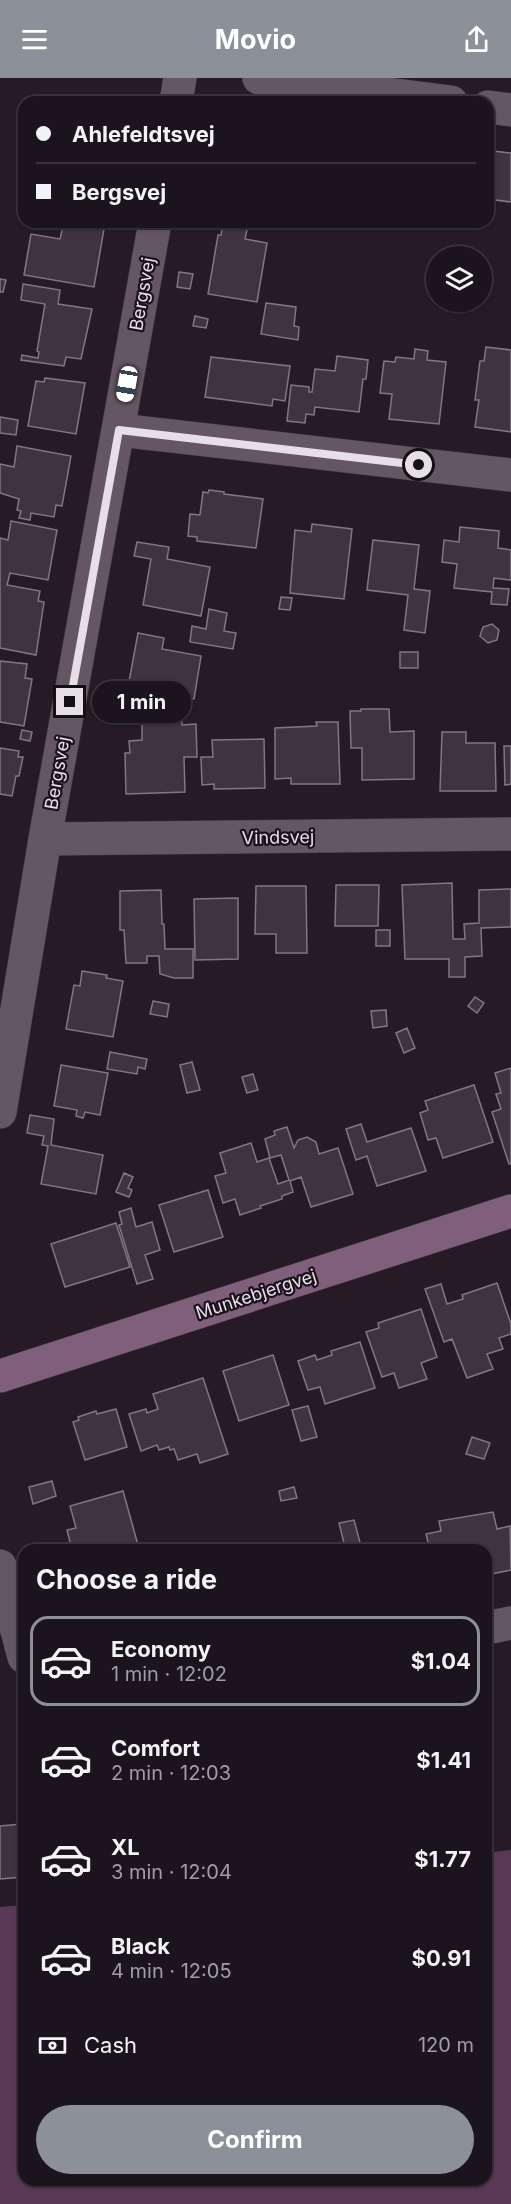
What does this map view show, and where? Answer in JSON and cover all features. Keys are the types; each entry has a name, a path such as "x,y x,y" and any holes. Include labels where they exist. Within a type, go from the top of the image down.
{"street":[{"path":"177,96 180,78"},
{"path":"259,78 403,96"},
{"path":"494,107 511,110"},
{"name":"Bergsvej","path":"0,1112 45,838 154,228"},
{"path":"119,430 511,475"},
{"name":"Vindsvej","path":"45,838 511,834"},
{"name":"Munkebjergvej","path":"0,1376 511,1211"},
{"path":"0,1566 18,1634"},
{"path":"492,1627 511,1623"}],"shaded area":[{"path":"511,1850 511,2204 0,2204 0,1907 18,1906 18,2186 492,2186 492,1852"}],"building":[{"path":"494,151 511,153 511,202 494,200"},
{"path":"63,228 104,228 94,287 24,275 31,234 60,239"},
{"path":"222,228 247,228 245,239 267,243 257,302 208,294 218,235 221,235"},
{"path":"179,272 193,274 190,289 177,287"},
{"path":"0,279 6,280 3,292 0,292"},
{"path":"23,284 60,290 58,304 92,309 81,359 66,357 64,366 21,360 22,355 38,358 39,352 37,351 45,304 21,300"},
{"path":"266,303 296,307 294,326 299,327 298,340 261,334"},
{"path":"195,316 208,319 206,328 193,326"},
{"path":"486,347 511,350 511,432 475,427 479,400 475,400 480,361 484,361"},
{"path":"415,349 428,351 427,360 446,362 439,424 389,419 392,394 380,393 384,361 395,362 396,357 414,359"},
{"path":"337,356 368,360 359,412 315,407 314,415 306,414 305,423 287,421 291,385 309,387 309,392 312,392 315,369 335,371"},
{"path":"211,357 290,366 285,401 273,399 272,406 205,397"},
{"path":"45,378 85,383 76,434 28,426 36,381 44,382"},
{"path":"0,417 18,420 16,435 0,433"},
{"path":"17,446 71,456 62,506 56,505 54,517 31,513 30,520 19,518 21,511 17,510 19,499 0,493 0,464 14,467"},
{"path":"209,490 263,499 256,548 197,541 197,537 188,536 190,514 200,515 203,492 208,493"},
{"path":"11,521 57,530 48,580 10,573 7,585 40,591 38,601 44,602 36,655 0,648 0,538 8,540"},
{"path":"312,524 352,529 344,599 290,593 295,530 311,532"},
{"path":"460,527 499,531 498,548 511,550 511,580 494,578 493,588 509,589 507,605 491,604 492,592 454,588 457,564 442,562 444,540 459,542"},
{"path":"373,540 419,545 414,589 430,591 425,633 404,630 408,595 367,590"},
{"path":"137,542 169,547 167,559 210,567 201,616 143,605 151,559 134,556"},
{"path":"281,597 292,598 290,610 279,609"},
{"path":"209,609 227,613 224,631 236,633 233,649 190,642 192,626 206,629"},
{"path":"492,624 499,630 497,640 488,643 480,636 483,627"},
{"path":"138,633 164,638 162,649 201,656 194,699 128,687"},
{"path":"400,652 418,652 418,668 400,668"},
{"path":"0,661 27,664 25,678 32,679 24,726 0,722"},
{"path":"361,709 389,709 390,732 414,731 414,779 362,780 362,748 351,748 350,711 361,711"},
{"path":"182,721 182,725 196,724 197,757 184,757 185,792 126,794 125,753 130,753 129,741 142,740 142,722"},
{"path":"316,722 338,722 340,784 291,784 291,778 275,779 275,728 317,726"},
{"path":"22,730 32,732 30,741 20,739"},
{"path":"442,732 466,732 466,743 495,743 496,791 440,791"},
{"path":"264,739 265,788 214,789 214,784 202,785 201,757 213,757 212,740"},
{"path":"504,746 511,746 511,784 505,785"},
{"path":"0,748 19,751 18,757 23,757 12,796 0,794"},
{"path":"452,883 453,939 465,939 464,924 479,923 479,890 511,889 511,927 481,928 482,956 465,957 465,977 449,977 449,959 405,959 402,885"},
{"path":"336,885 379,885 378,926 335,926"},
{"path":"256,886 306,886 307,953 276,953 276,934 255,934"},
{"path":"161,890 165,949 193,949 193,978 174,978 160,974 159,956 147,956 147,963 126,963 124,930 120,930 120,891"},
{"path":"238,898 238,959 195,960 194,899"},
{"path":"376,930 390,930 390,946 376,946"},
{"path":"82,971 107,975 106,978 123,981 113,1037 66,1029 74,985 80,986"},
{"path":"475,997 484,1003 477,1013 468,1006"},
{"path":"153,1001 169,1004 167,1017 150,1014"},
{"path":"386,1010 387,1026 373,1028 371,1011"},
{"path":"407,1028 415,1048 404,1053 396,1033"},
{"path":"110,1052 147,1059 145,1069 138,1067 137,1074 107,1069"},
{"path":"192,1062 200,1090 187,1093 180,1065"},
{"path":"61,1065 108,1073 100,1115 85,1112 83,1118 76,1116 77,1110 54,1106"},
{"path":"511,1068 511,1164 509,1164 492,1112 501,1109 496,1094 501,1093 495,1073"},
{"path":"253,1074 258,1090 247,1093 242,1077"},
{"path":"474,1085 493,1142 443,1158 436,1138 428,1140 420,1113 428,1110 425,1101"},
{"path":"30,1115 54,1119 51,1145 103,1155 96,1194 41,1184 48,1146 42,1145 44,1136 27,1133"},
{"path":"361,1124 367,1142 411,1128 426,1171 377,1186 367,1156 356,1160 346,1129"},
{"path":"287,1127 294,1148 298,1140 307,1137 316,1142 319,1154 338,1148 353,1194 311,1207 301,1177 290,1181 293,1192 282,1196 282,1199 240,1215 235,1199 223,1203 215,1176 226,1173 220,1153 251,1143 257,1162 269,1158 278,1184 289,1180 281,1155 270,1158 265,1139 275,1135 274,1131"},
{"path":"124,1173 133,1177 128,1188 132,1190 129,1197 116,1192"},
{"path":"208,1190 223,1237 174,1252 159,1205"},
{"path":"131,1208 136,1227 152,1222 160,1250 145,1255 153,1279 137,1284 119,1225 122,1224 119,1212"},
{"path":"116,1223 130,1267 65,1287 51,1244"},
{"path":"497,1283 511,1324 511,1334 499,1338 503,1349 487,1354 493,1369 467,1378 452,1339 444,1342 425,1289 441,1284 447,1304 463,1299 462,1295"},
{"path":"421,1309 437,1357 421,1363 427,1379 399,1388 394,1373 382,1377 366,1332 379,1328 378,1323"},
{"path":"360,1342 375,1388 325,1404 320,1387 308,1390 298,1361 315,1355 317,1360 332,1355 331,1351"},
{"path":"273,1355 289,1405 239,1421 223,1371"},
{"path":"203,1378 228,1454 200,1463 197,1454 178,1460 174,1449 170,1450 169,1447 159,1450 157,1445 141,1451 129,1414 146,1409 147,1413 158,1409 153,1394"},
{"path":"308,1406 317,1437 301,1441 292,1410"},
{"path":"116,1409 127,1447 85,1460 73,1422 79,1420 78,1417 96,1411 97,1414"},
{"path":"472,1437 490,1443 484,1459 466,1454"},
{"path":"52,1481 56,1496 33,1504 29,1487"},
{"path":"294,1487 297,1498 281,1501 279,1491"},
{"path":"123,1491 138,1544 70,1544 67,1530 76,1528 70,1506"},
{"path":"493,1512 497,1529 510,1526 511,1570 492,1574 492,1544 428,1544 426,1534 441,1531 439,1521"},
{"path":"354,1520 360,1544 344,1544 339,1523"},
{"path":"18,1824 18,1878 0,1879 0,1826"}],"route":[{"path":"70,702 119,430 419,465"}]}
